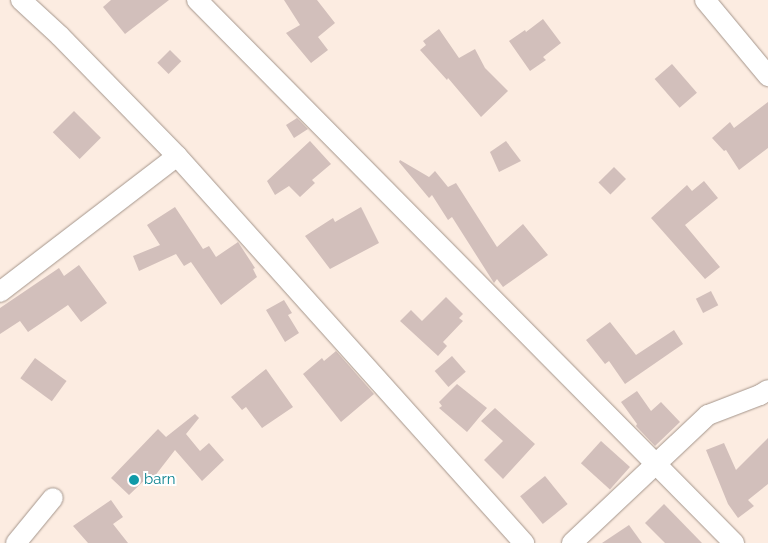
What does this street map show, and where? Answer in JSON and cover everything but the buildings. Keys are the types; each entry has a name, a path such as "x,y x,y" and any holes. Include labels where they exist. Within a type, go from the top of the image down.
{"street":[{"path":"21,0 60,36 177,156 524,543"},
{"path":"197,0 734,543"},
{"path":"705,0 768,76"},
{"path":"0,292 177,156"},
{"path":"572,543 708,415 760,395 768,390"},
{"path":"16,543 53,498"}],"place":[{"name":"barn","path":"134,480"}]}
